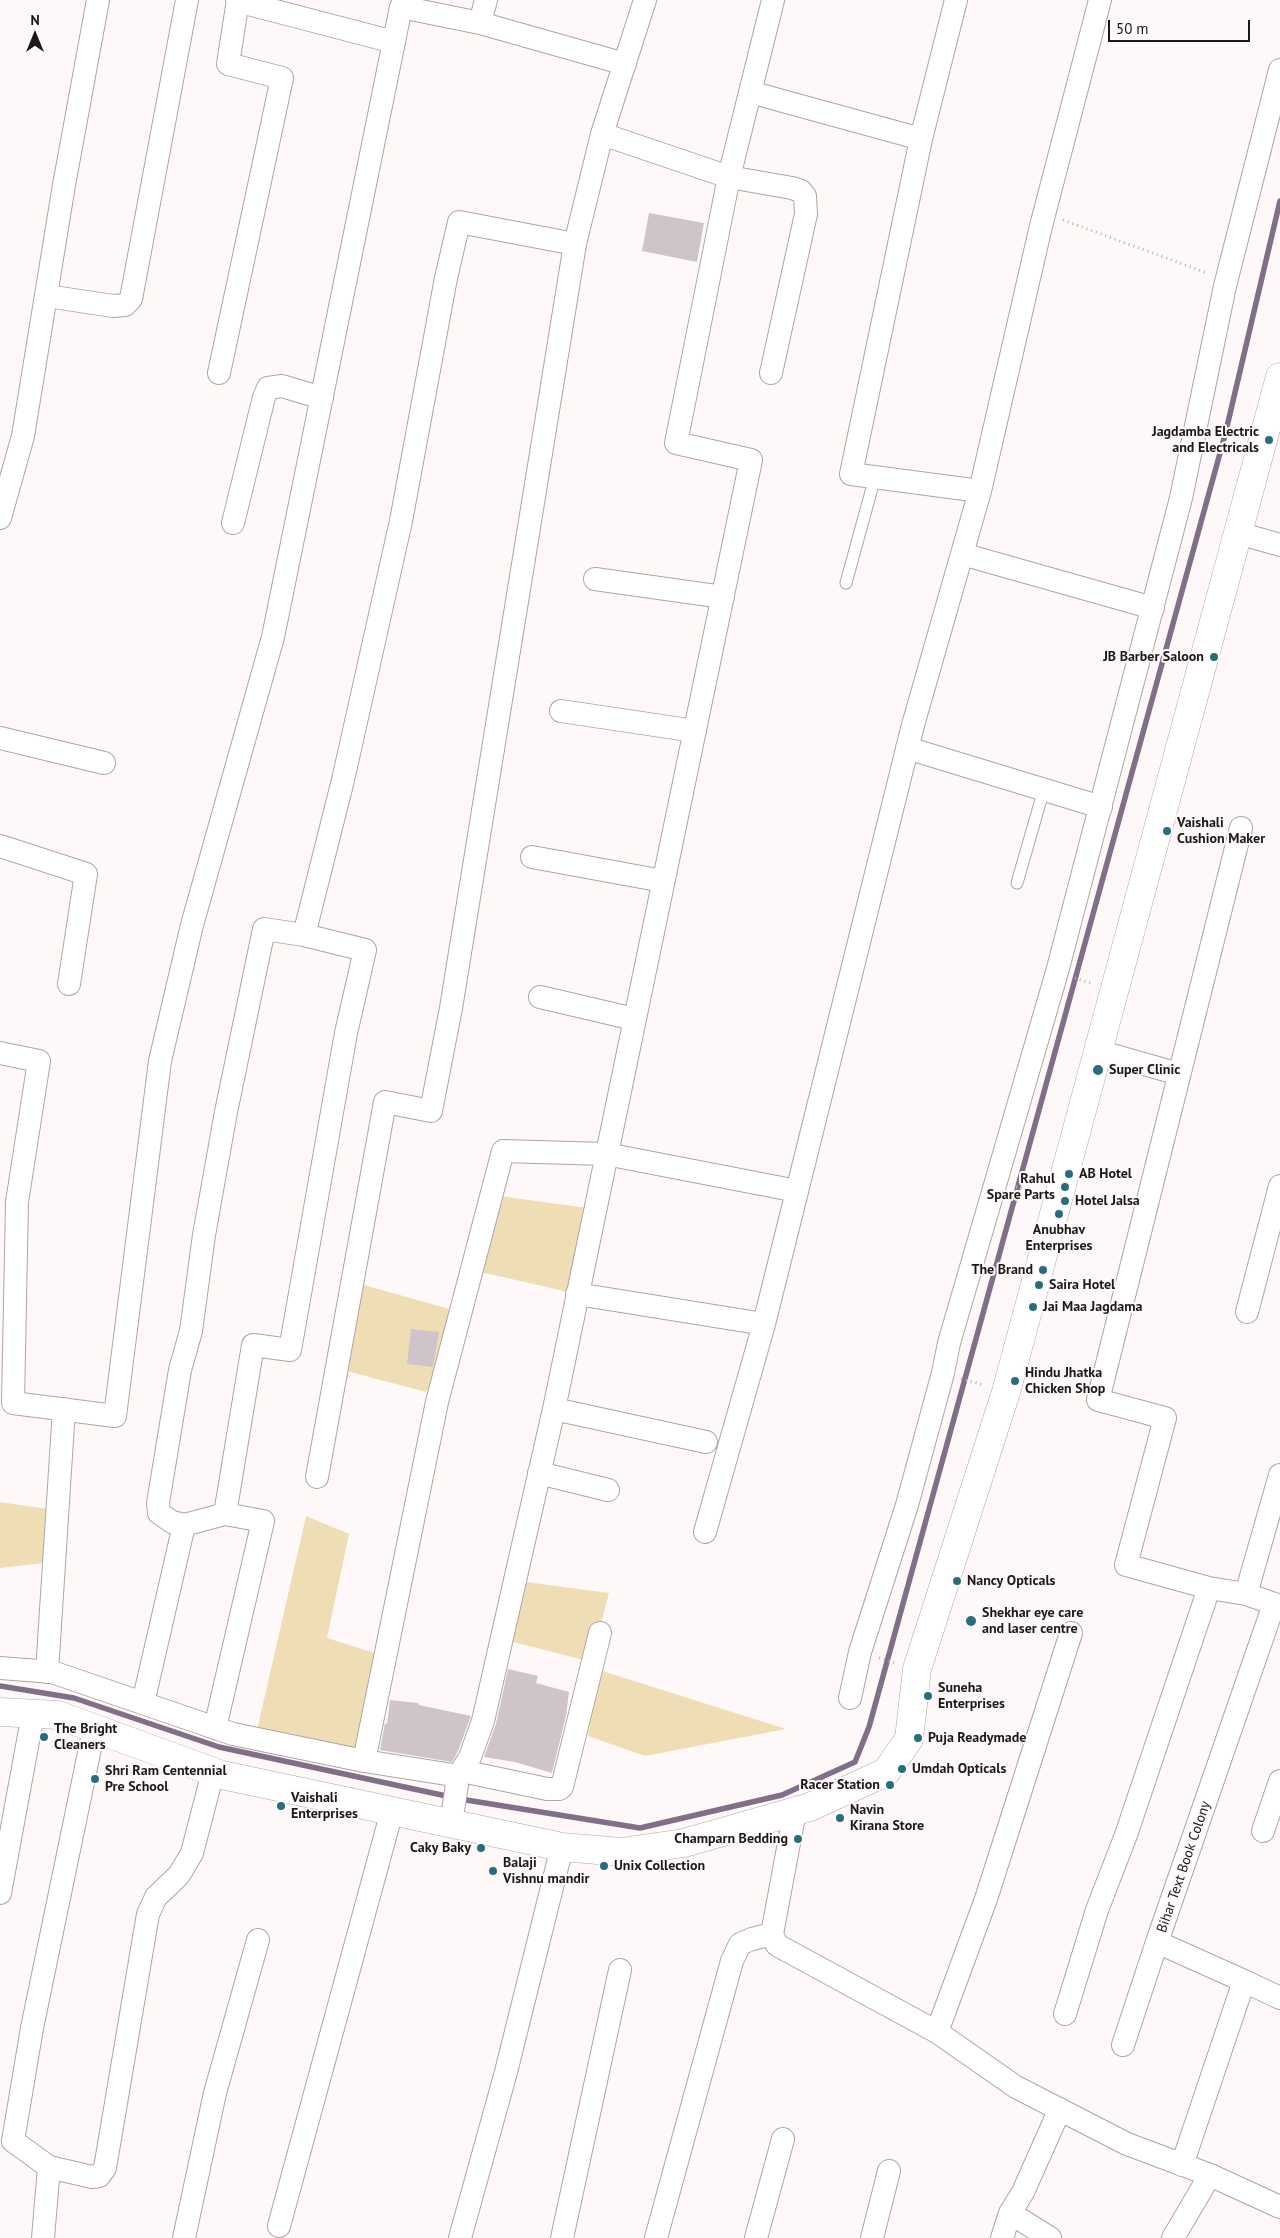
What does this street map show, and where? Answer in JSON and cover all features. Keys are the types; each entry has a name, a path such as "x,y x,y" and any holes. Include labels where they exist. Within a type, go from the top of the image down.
{"street":[{"path":"0,518 23,436 64,185 98,0"},
{"path":"47,296 114,306 125,306 131,300 187,0"},
{"path":"219,373 282,78 228,64 238,0 394,42"},
{"path":"480,23 486,0"},
{"path":"317,1477 385,1102 431,1111 451,1008 575,244 602,134 645,0"},
{"path":"456,1793 483,1720 554,1409 751,460 676,443 729,177 773,0"},
{"path":"956,0 921,139 851,474 980,491"},
{"path":"705,1532 764,1324 907,748 980,491 1045,213 1100,0"},
{"path":"0,1053 39,1061 9,1202 6,1403 116,1416 160,1060 192,925 273,637 401,7 480,23 625,64"},
{"path":"850,1698 860,1652 907,1505 943,1373 949,1343 1058,972 1181,498 1226,280 1280,70"},
{"path":"750,92 921,139"},
{"path":"602,134 729,177 792,188 801,191 805,196 806,214 771,373"},
{"path":"304,936 343,780 401,521 446,278 459,222 575,244"},
{"path":"456,1793 562,1847 621,1852 684,1843 810,1807 886,1772 909,1740 917,1669 1006,1392 1280,377"},
{"path":"233,523 264,397 268,388 282,386 322,398"},
{"path":"1238,533 1280,544"},
{"path":"962,554 1153,608"},
{"path":"595,579 723,597"},
{"path":"561,711 695,731"},
{"path":"0,738 104,763"},
{"path":"907,748 1101,806"},
{"path":"1241,828 1098,1400 1165,1418 1126,1565 1209,1588 1246,1594 1277,1605"},
{"path":"0,846 86,874 69,984"},
{"path":"532,857 663,881"},
{"path":"215,1728 263,1521 225,1514 184,1525 172,1522 159,1513 158,1502 180,1370 191,1331 204,1235 226,1112 264,929 365,950 346,1033 290,1350 253,1345 225,1514"},
{"path":"540,997 634,1019"},
{"path":"1098,1051 1180,1074"},
{"path":"364,1761 436,1402 503,1151 606,1154 797,1191"},
{"path":"1246,1312 1280,1186"},
{"path":"577,1294 764,1324"},
{"path":"47,1672 64,1409"},
{"path":"554,1409 706,1442"},
{"path":"539,1473 608,1490"},
{"path":"1246,1594 1280,1475"},
{"path":"143,1704 184,1525"},
{"path":"1065,2014 1097,1910 1126,1835 1209,1588"},
{"name":"Bihar Text Book Colony","path":"1277,1605 1158,1942 1280,1998"},
{"path":"0,1712 58,1716 213,1772 392,1811 456,1793 559,1789 562,1786 600,1633"},
{"path":"937,2032 986,1899 1071,1633"},
{"path":"0,1668 47,1672 233,1734 364,1761 453,1774 456,1793"},
{"path":"0,1893 33,1714"},
{"path":"94,1729 32,2028 13,2141 49,2167 92,2177 99,2176 105,2168 148,1914 156,1896 179,1875 192,1853 213,1772"},
{"path":"1263,1831 1280,1781"},
{"path":"279,2226 392,1811"},
{"path":"795,1811 772,1934 777,1945 937,2032 1016,2087 1060,2110 1127,2144 1210,2175 1280,2207"},
{"path":"462,2238 562,1847"},
{"path":"656,2238 732,1961 740,1944 752,1938 772,1934"},
{"path":"184,2238 215,2093 258,1940"},
{"path":"1123,2045 1158,1942"},
{"path":"562,2238 620,1970"},
{"path":"1182,2165 1244,1981"},
{"path":"1002,2238 1010,2213 1023,2192 1060,2110"},
{"path":"756,2238 783,2139"},
{"path":"43,2238 49,2167"},
{"path":"872,2238 889,2171"},
{"path":"1173,2238 1210,2175"},
{"path":"1010,2213 1050,2238"}],"lane":[{"path":"846,582 875,477"},
{"path":"1017,883 1044,789"}],"path":[{"path":"1045,213 1226,280"},
{"path":"1071,977 1094,984"},
{"path":"1010,1185 1034,1193"},
{"path":"991,1266 1010,1270"},
{"path":"961,1379 984,1385"},
{"path":"874,1656 901,1664"}],"shaded area":[{"path":"492,1195 595,1209 577,1294 472,1270"},
{"path":"357,1283 453,1310 443,1367 426,1392 339,1369"},
{"path":"0,1502 56,1510 53,1562 0,1568"},
{"path":"306,1516 349,1534 327,1638 375,1653 361,1753 255,1739"},
{"path":"519,1581 609,1593 591,1662 506,1640"},
{"path":"596,1669 786,1729 645,1756 588,1736"}],"building":[{"path":"649,213 704,223 697,262 642,251"},
{"path":"411,1329 439,1332 433,1367 407,1364"},
{"path":"508,1669 538,1676 536,1683 569,1692 566,1716 552,1773 515,1762 484,1757 496,1724"},
{"path":"390,1700 418,1703 419,1705 471,1716 452,1762 380,1750 385,1723 387,1724"}],"waterway":[{"path":"460,1799 640,1828 782,1795 855,1762 869,1727 1225,435 1280,201"},
{"path":"0,1686 74,1698 219,1747 451,1797"}],"place":[{"name":"Jagdamba Electric and Electricals","path":"1269,440"},
{"name":"JB Barber Saloon","path":"1214,657"},
{"name":"Vaishali Cushion Maker","path":"1167,831"},
{"name":"Super Clinic","path":"1098,1070"},
{"name":"AB Hotel","path":"1069,1174"},
{"name":"Rahul Spare Parts","path":"1065,1187"},
{"name":"Hotel Jalsa","path":"1065,1201"},
{"name":"Anubhav Enterprises","path":"1059,1214"},
{"name":"The Brand","path":"1043,1270"},
{"name":"Saira Hotel","path":"1039,1285"},
{"name":"Jai Maa Jagdama","path":"1033,1307"},
{"name":"Hindu Jhatka Chicken Shop","path":"1015,1381"},
{"name":"Nancy Opticals","path":"957,1581"},
{"name":"Shekhar eye care and laser centre","path":"971,1621"},
{"name":"Suneha Enterprises","path":"928,1696"},
{"name":"The Bright Cleaners","path":"44,1737"},
{"name":"Puja Readymade","path":"918,1738"},
{"name":"Umdah Opticals","path":"902,1769"},
{"name":"Shri Ram Centennial Pre School","path":"95,1779"},
{"name":"Racer Station","path":"890,1785"},
{"name":"Vaishali Enterprises","path":"281,1806"},
{"name":"Navin Kirana Store","path":"840,1818"},
{"name":"Champarn Bedding","path":"798,1839"},
{"name":"Caky Baky","path":"481,1848"},
{"name":"Unix Collection","path":"604,1866"},
{"name":"Balaji Vishnu mandir","path":"493,1871"}]}
